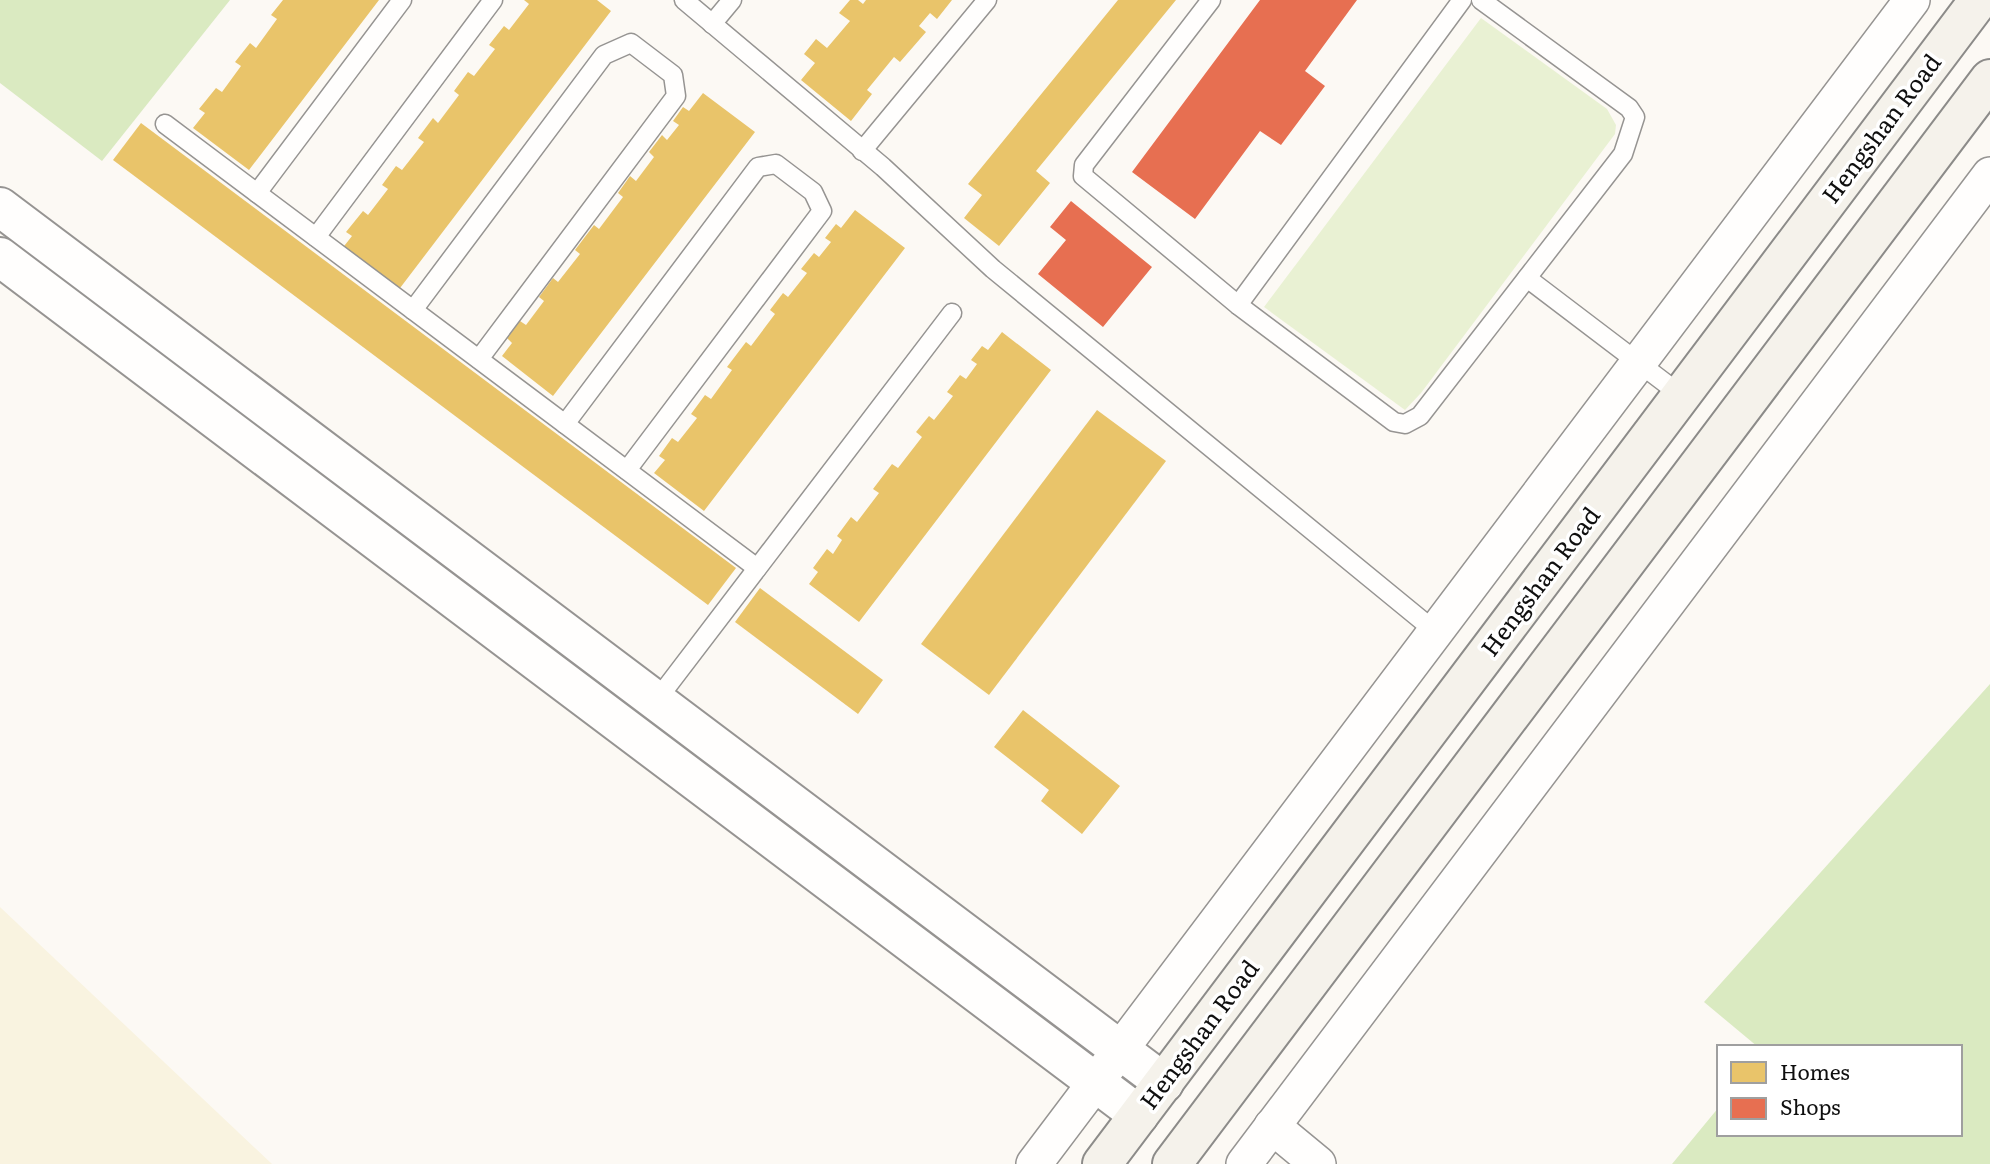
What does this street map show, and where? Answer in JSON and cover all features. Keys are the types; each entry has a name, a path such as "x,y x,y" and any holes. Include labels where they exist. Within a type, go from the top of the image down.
{"main road":[{"name":"Hengshan Road","path":"1102,1164 1979,0"},
{"path":"1172,1164 1990,79"}],"street":[{"path":"1034,1164 1912,0"},
{"path":"1244,1164 1990,174"},
{"path":"0,207 1164,1083"},
{"path":"0,257 1139,1115"},
{"path":"1272,1126 1318,1164"}],"lane":[{"path":"257,193 402,0"},
{"path":"316,237 493,0"},
{"path":"684,0 862,151 993,269 1436,632"},
{"path":"712,24 732,0"},
{"path":"862,151 987,0"},
{"path":"1210,0 1084,165 1083,176 1238,305 1394,422 1405,424 1420,416 1623,154 1635,117 1629,108 1481,0"},
{"path":"1238,305 1462,0"},
{"path":"413,310 604,55 631,43 673,75 676,96 479,359"},
{"path":"165,124 757,568"},
{"path":"565,424 758,167 776,164 813,192 822,211 627,470"},
{"path":"1527,278 1682,395"},
{"path":"656,701 952,313"}],"shaded area":[{"path":"0,907 272,1164 0,1164"}],"green space":[{"path":"0,0 230,0 102,161 0,83"},
{"path":"1481,18 1607,109 1616,125 1615,134 1421,393 1405,410 1264,307"},
{"path":"1990,684 1990,1164 1672,1164 1717,1109 1717,1136 1962,1136 1962,1045 1756,1045 1704,1002"}],"building: Homes":[{"path":"283,0 379,0 249,170 193,128 205,113 199,109 216,88 222,92 241,66 235,62 250,43 256,48 277,19 271,15"},
{"path":"524,0 597,0 611,11 397,292 341,250 352,236 346,232 363,211 368,215 388,189 382,185 396,166 402,170 424,142 418,138 433,118 438,123 459,95 454,91 468,72 474,76 495,49 489,45 504,26 509,30 529,4"},
{"path":"850,0 858,0 863,4 866,0 952,0 937,19 930,13 919,26 926,32 900,62 894,57 867,90 872,94 851,121 801,80 815,63 804,54 816,39 827,48 850,21 839,13"},
{"path":"1118,0 1176,0 1036,171 1050,183 999,246 964,218 982,195 968,184"},
{"path":"703,93 755,132 553,396 502,356 512,343 507,338 520,321 526,325 544,301 539,297 553,278 558,282 580,254 575,250 594,225 599,229 623,197 618,193 630,176 636,181 654,157 649,152 662,135 667,140 679,125 673,121 683,107 689,111"},
{"path":"141,123 736,568 708,605 113,160"},
{"path":"855,210 905,248 704,511 654,473 665,460 659,456 672,438 678,442 697,418 691,414 705,395 711,399 732,370 727,367 746,342 751,346 775,314 770,310 783,293 788,297 807,273 801,269 814,253 819,257 831,242 825,238 836,224 841,228"},
{"path":"1002,332 1051,370 859,622 809,584 818,572 813,568 827,549 833,554 842,540 837,536 851,517 857,522 879,493 873,489 892,464 898,468 922,437 916,432 929,416 934,420 953,396 947,392 960,375 966,379 977,364 971,360 982,346 988,350"},
{"path":"1097,410 1166,461 989,695 921,644"},
{"path":"760,588 883,680 858,714 735,622"},
{"path":"1023,710 1120,786 1082,834 1041,801 1049,790 994,747"}],"building: Shops":[{"path":"1260,0 1357,0 1305,71 1325,86 1281,145 1260,131 1195,219 1132,172"},
{"path":"1071,201 1152,267 1103,327 1038,274 1066,240 1050,227"}]}
